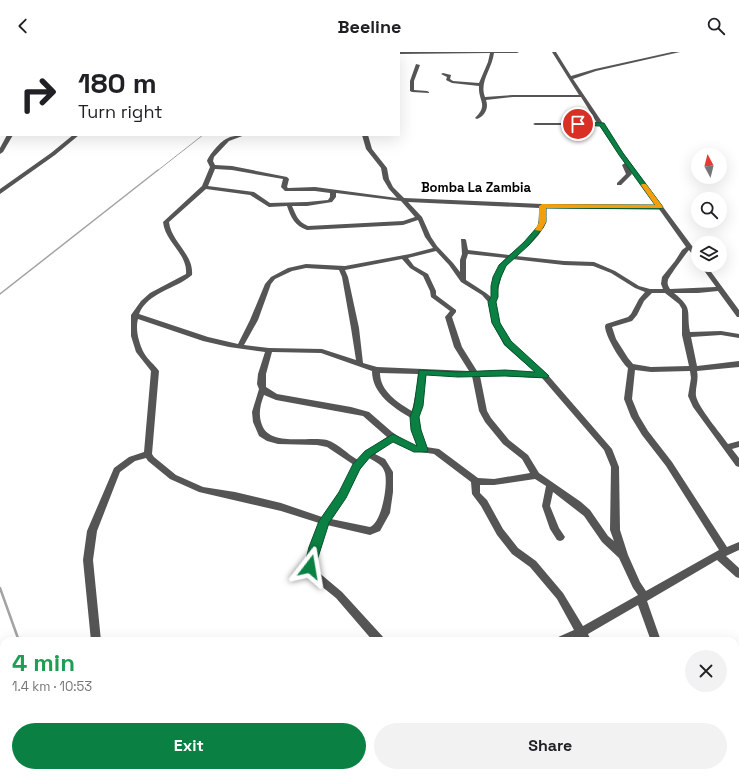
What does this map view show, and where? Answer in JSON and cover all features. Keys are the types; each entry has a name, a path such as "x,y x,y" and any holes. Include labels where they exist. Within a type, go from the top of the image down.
{"street":[{"path":"477,118 482,114 485,105 481,85 492,58 492,52"},
{"path":"400,53 517,52"},
{"path":"554,52 621,154 690,247 684,251 678,262 665,276 664,284 669,292 682,302 685,309 686,335 695,378 692,396 697,407 739,464"},
{"path":"570,78 595,70 678,52"},
{"path":"418,65 412,81 412,91 427,92"},
{"path":"443,74 449,76 448,80 452,82 481,85"},
{"path":"483,99 513,96 582,96"},
{"path":"535,124 602,124"},
{"path":"0,152 9,136"},
{"path":"0,192 53,154 75,136"},
{"path":"239,136 227,140 210,159 213,167 205,187 166,222 165,226 169,234 187,262 191,272 190,275 141,304 134,315 132,328 135,340 141,353 155,371 148,454 151,459 173,477 202,490 242,498 324,521 370,531 377,528 385,513 389,492 389,472 382,461 368,454"},
{"path":"365,136 369,149 384,168 388,184 419,216 428,237 437,249 464,281 484,294 492,302"},
{"path":"619,184 629,174 620,155"},
{"path":"213,167 232,168 285,178 284,187 287,190 315,189 402,199 542,206 660,207"},
{"path":"205,187 252,193 270,205 289,205 330,201 333,197 333,191"},
{"path":"289,205 296,222 307,228 403,223 412,221 419,216"},
{"path":"542,206 543,222 541,227 503,265 497,277 492,302 496,323 508,343 544,376 608,449 615,467 615,530 623,555 643,598 655,637"},
{"path":"463,240 465,252 463,260 464,281"},
{"path":"240,346 254,320 268,284 273,278 298,266 341,268 403,257 437,249"},
{"path":"465,252 513,256 564,263 594,264 613,272 636,287 650,292 720,288"},
{"path":"403,257 412,267 426,275 436,299 448,305 453,310 448,317 451,328 458,347 479,385 484,411 488,420 506,442 524,458 536,475 550,486 566,495 587,513 605,539 623,555"},
{"path":"341,268 345,277 355,328 360,365"},
{"path":"708,272 739,315"},
{"path":"650,292 641,300 634,315 630,319 609,326 608,330 611,337 632,366 628,399 635,417 645,433 669,464 721,553 739,574"},
{"path":"134,315 206,340 269,350 322,351 376,370 474,374 505,373 544,376"},
{"path":"686,335 721,333 739,336"},
{"path":"269,350 264,366 262,389 255,406 255,418 262,434 282,442 328,443 352,462 359,464"},
{"path":"632,366 664,369 715,368 739,364"},
{"path":"376,370 376,380 387,398 392,403 415,417"},
{"path":"422,372 418,406 415,417 416,430 423,450"},
{"path":"262,389 276,397 366,414 402,443 417,450 436,451 476,481 494,482 536,475"},
{"path":"376,637 339,595 312,574 310,561 324,521 342,495 359,464 368,454 393,437"},
{"path":"727,447 739,444"},
{"path":"96,637 88,560 92,531 117,470 132,460 148,454"},
{"path":"476,481 476,494 484,503 500,532 515,551 533,564 560,596 584,637 643,598 721,553 739,546"},
{"path":"550,486 546,506 555,529 560,537"}],"waterway":[{"path":"157,171 202,136"},
{"path":"0,294 158,170"},
{"path":"0,588 18,637"}],"slow traffic":[{"path":"538,230 543,222 542,206 660,207 644,185"}],"district":[{"name":"Bomba La Zambia","path":"476,187"}],"route":[{"path":"310,567 310,561 324,521 342,495 357,466 368,454 393,437 417,450 423,450 416,430 415,417 421,388 422,372 433,374 505,373 544,376 508,343 496,323 492,302 495,292 494,286 503,265 527,243 541,227 543,222 542,206 660,207 621,154 602,124 578,124"}]}
